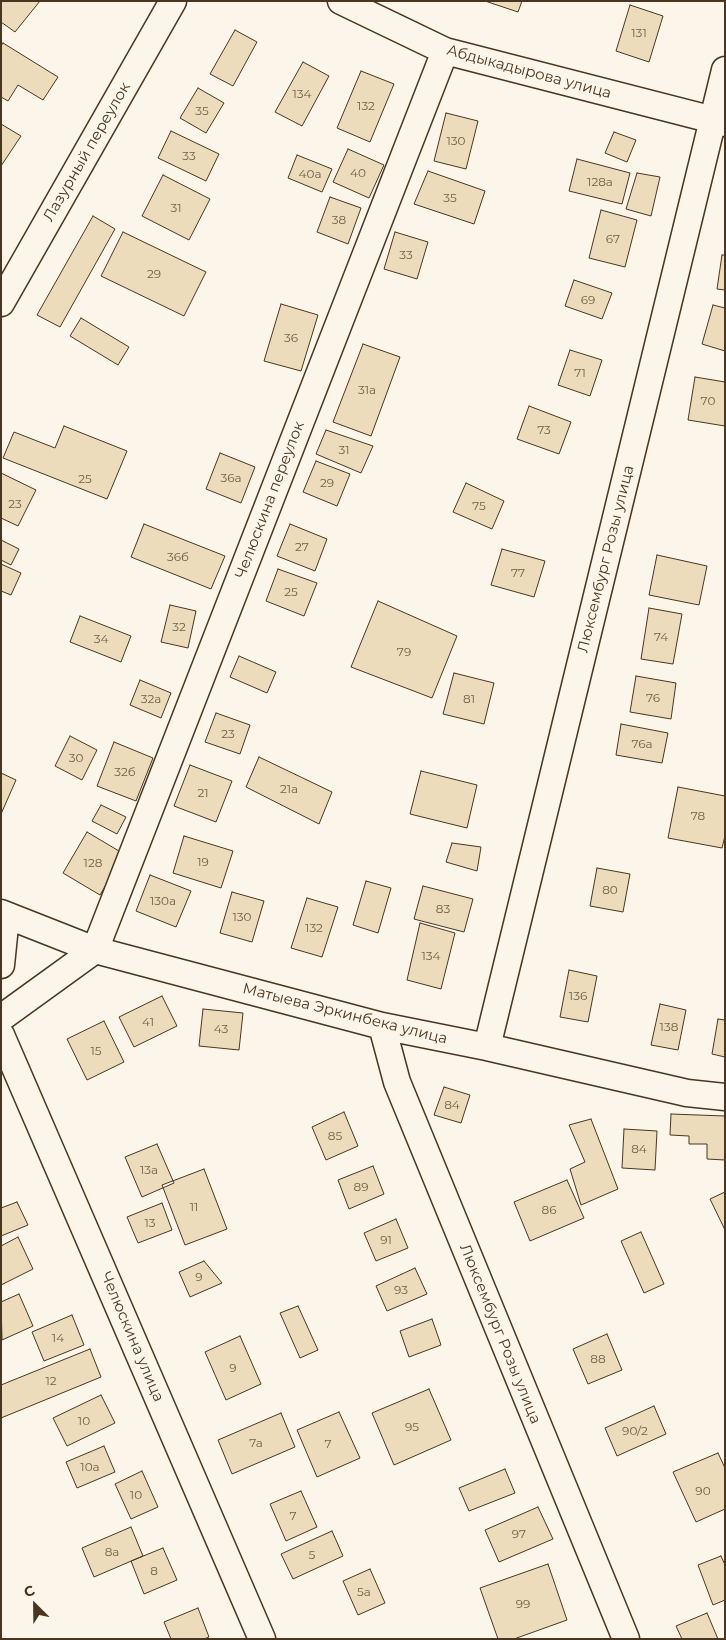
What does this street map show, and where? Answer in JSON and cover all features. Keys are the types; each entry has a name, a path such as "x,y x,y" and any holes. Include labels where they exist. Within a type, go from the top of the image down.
{"street":[{"name":"Лазурный переулок","path":"1,303 173,1"},
{"name":"Абдыкадырова улица","path":"341,1 445,51 719,122"},
{"name":"Челюскина переулок","path":"95,950 445,51"},
{"name":"Люксембург Розы улица","path":"487,1047 719,122 725,70"},
{"name":"Матыева Эркинбека улица","path":"4,915 95,950 382,1026 487,1047 687,1093 725,1097"},
{"path":"1,965 4,915"},
{"path":"1,1018 95,950"},
{"name":"Люксембург Розы улица","path":"382,1026 397,1082 626,1639"},
{"name":"Челюскина улица","path":"1,1035 262,1639"}],"building":[{"path":"1,1 40,1 15,32 1,22"},
{"path":"485,1 522,1 518,12"},
{"path":"630,5 663,16 649,62 616,51"},
{"path":"235,30 257,42 233,86 210,74"},
{"path":"3,43 58,77 43,100 18,85 8,101 1,97 1,46"},
{"path":"303,62 329,76 302,126 275,112"},
{"path":"361,71 394,84 370,142 337,128"},
{"path":"198,88 224,103 206,133 180,118"},
{"path":"446,113 478,121 466,169 434,161"},
{"path":"1,124 21,136 1,166"},
{"path":"171,131 219,154 206,181 158,158"},
{"path":"614,132 636,140 627,162 605,153"},
{"path":"348,149 384,165 369,198 333,182"},
{"path":"297,155 332,169 322,192 288,178"},
{"path":"577,159 630,173 622,204 569,191"},
{"path":"428,171 485,191 474,224 414,204"},
{"path":"637,173 660,177 651,216 626,209"},
{"path":"163,175 210,199 189,240 142,216"},
{"path":"330,197 361,208 348,244 317,232"},
{"path":"601,210 637,220 625,267 589,258"},
{"path":"93,216 115,229 60,327 37,315"},
{"path":"123,232 206,272 184,316 101,276"},
{"path":"395,232 428,242 417,279 384,269"},
{"path":"722,255 725,255 725,290 717,289"},
{"path":"574,280 612,293 602,319 565,306"},
{"path":"281,304 318,315 301,371 264,361"},
{"path":"713,305 725,308 725,351 702,344"},
{"path":"81,318 129,347 118,365 70,336"},
{"path":"363,344 400,357 371,436 333,422"},
{"path":"570,350 602,360 590,396 558,385"},
{"path":"695,377 725,382 725,426 688,420"},
{"path":"529,406 571,422 559,454 517,439"},
{"path":"64,426 127,451 107,499 3,458 14,432 55,448"},
{"path":"326,430 373,446 361,473 316,454"},
{"path":"220,453 255,467 241,503 206,489"},
{"path":"316,461 350,474 337,506 303,492"},
{"path":"1,473 36,490 18,526 1,518"},
{"path":"466,483 504,501 492,529 453,512"},
{"path":"144,524 225,556 211,589 131,557"},
{"path":"290,524 327,539 315,571 277,556"},
{"path":"1,540 19,549 11,565 1,560"},
{"path":"502,549 545,561 534,597 491,585"},
{"path":"657,555 707,566 699,605 649,595"},
{"path":"1,564 21,573 11,595 1,591"},
{"path":"278,569 317,583 304,616 266,601"},
{"path":"378,601 457,636 432,698 351,667"},
{"path":"170,605 196,611 188,648 161,642"},
{"path":"649,608 682,614 673,664 641,659"},
{"path":"80,616 131,636 121,662 70,642"},
{"path":"239,656 276,672 267,693 230,677"},
{"path":"454,673 494,683 484,724 443,714"},
{"path":"636,676 676,683 671,719 630,712"},
{"path":"140,680 171,693 161,718 130,705"},
{"path":"216,713 250,725 240,754 205,742"},
{"path":"621,724 668,733 662,763 616,755"},
{"path":"70,736 97,750 82,780 55,766"},
{"path":"114,742 153,758 136,801 97,786"},
{"path":"259,757 332,792 319,824 246,787"},
{"path":"190,765 232,781 216,822 174,806"},
{"path":"421,771 477,785 467,828 410,814"},
{"path":"1,773 16,780 1,814"},
{"path":"678,787 725,796 725,836 722,848 668,838"},
{"path":"101,805 126,817 117,834 92,821"},
{"path":"87,832 124,854 100,895 63,873"},
{"path":"184,836 233,851 221,888 173,873"},
{"path":"452,843 481,847 477,871 446,862"},
{"path":"597,868 630,874 623,912 590,906"},
{"path":"150,875 191,891 176,927 136,911"},
{"path":"366,881 391,888 378,933 353,925"},
{"path":"423,886 473,899 464,932 414,919"},
{"path":"232,892 264,901 252,942 220,933"},
{"path":"307,898 338,907 322,957 291,948"},
{"path":"420,923 455,933 441,989 407,980"},
{"path":"569,970 597,976 588,1022 560,1017"},
{"path":"162,996 177,1026 134,1047 119,1017"},
{"path":"660,1004 686,1010 678,1050 651,1045"},
{"path":"203,1009 243,1013 239,1050 199,1046"},
{"path":"718,1019 725,1020 725,1057 712,1054"},
{"path":"104,1021 124,1062 87,1080 67,1039"},
{"path":"444,1087 470,1095 461,1123 434,1115"},
{"path":"344,1112 358,1146 326,1160 312,1127"},
{"path":"671,1114 725,1116 725,1160 707,1159 707,1144 689,1144 689,1136 670,1135"},
{"path":"591,1119 618,1189 581,1205 570,1169 585,1162 569,1125"},
{"path":"624,1129 657,1131 655,1170 622,1168"},
{"path":"157,1144 174,1183 142,1197 125,1157"},
{"path":"373,1166 384,1194 349,1209 338,1180"},
{"path":"204,1169 227,1229 185,1245 162,1185"},
{"path":"567,1180 584,1218 530,1241 514,1202"},
{"path":"725,1192 725,1230 710,1199"},
{"path":"17,1202 28,1225 1,1236 1,1208"},
{"path":"162,1203 172,1230 138,1243 127,1217"},
{"path":"396,1219 408,1248 376,1261 364,1233"},
{"path":"641,1232 664,1284 644,1293 621,1241"},
{"path":"18,1237 33,1269 1,1285 1,1246"},
{"path":"204,1261 222,1283 190,1297 179,1272"},
{"path":"415,1268 427,1294 387,1311 376,1286"},
{"path":"19,1294 33,1326 2,1340 1,1302"},
{"path":"298,1306 318,1350 300,1358 280,1313"},
{"path":"72,1315 84,1345 44,1361 32,1332"},
{"path":"432,1319 441,1345 409,1357 400,1331"},
{"path":"607,1334 622,1370 588,1384 573,1349"},
{"path":"240,1336 261,1384 226,1400 205,1352"},
{"path":"90,1349 101,1377 1,1418 1,1385"},
{"path":"429,1389 451,1440 394,1465 372,1413"},
{"path":"101,1395 115,1423 67,1446 53,1418"},
{"path":"654,1406 666,1434 617,1456 605,1428"},
{"path":"339,1412 360,1458 317,1477 297,1430"},
{"path":"281,1413 295,1447 232,1474 218,1440"},
{"path":"104,1446 115,1472 77,1488 66,1462"},
{"path":"718,1453 725,1468 725,1509 696,1522 673,1472"},
{"path":"505,1469 515,1493 469,1511 459,1488"},
{"path":"142,1471 158,1507 131,1519 115,1484"},
{"path":"301,1491 317,1527 286,1541 270,1504"},
{"path":"538,1507 553,1539 499,1562 485,1530"},
{"path":"131,1527 143,1556 94,1577 82,1548"},
{"path":"332,1531 343,1556 293,1579 281,1554"},
{"path":"163,1548 177,1580 144,1594 131,1561"},
{"path":"721,1556 725,1565 725,1600 713,1605 698,1565"},
{"path":"548,1564 567,1620 514,1639 498,1639 480,1588"},
{"path":"370,1569 385,1603 358,1615 343,1581"},
{"path":"198,1608 209,1637 204,1639 171,1639 164,1622"},
{"path":"707,1613 718,1639 682,1639 676,1626"}]}
